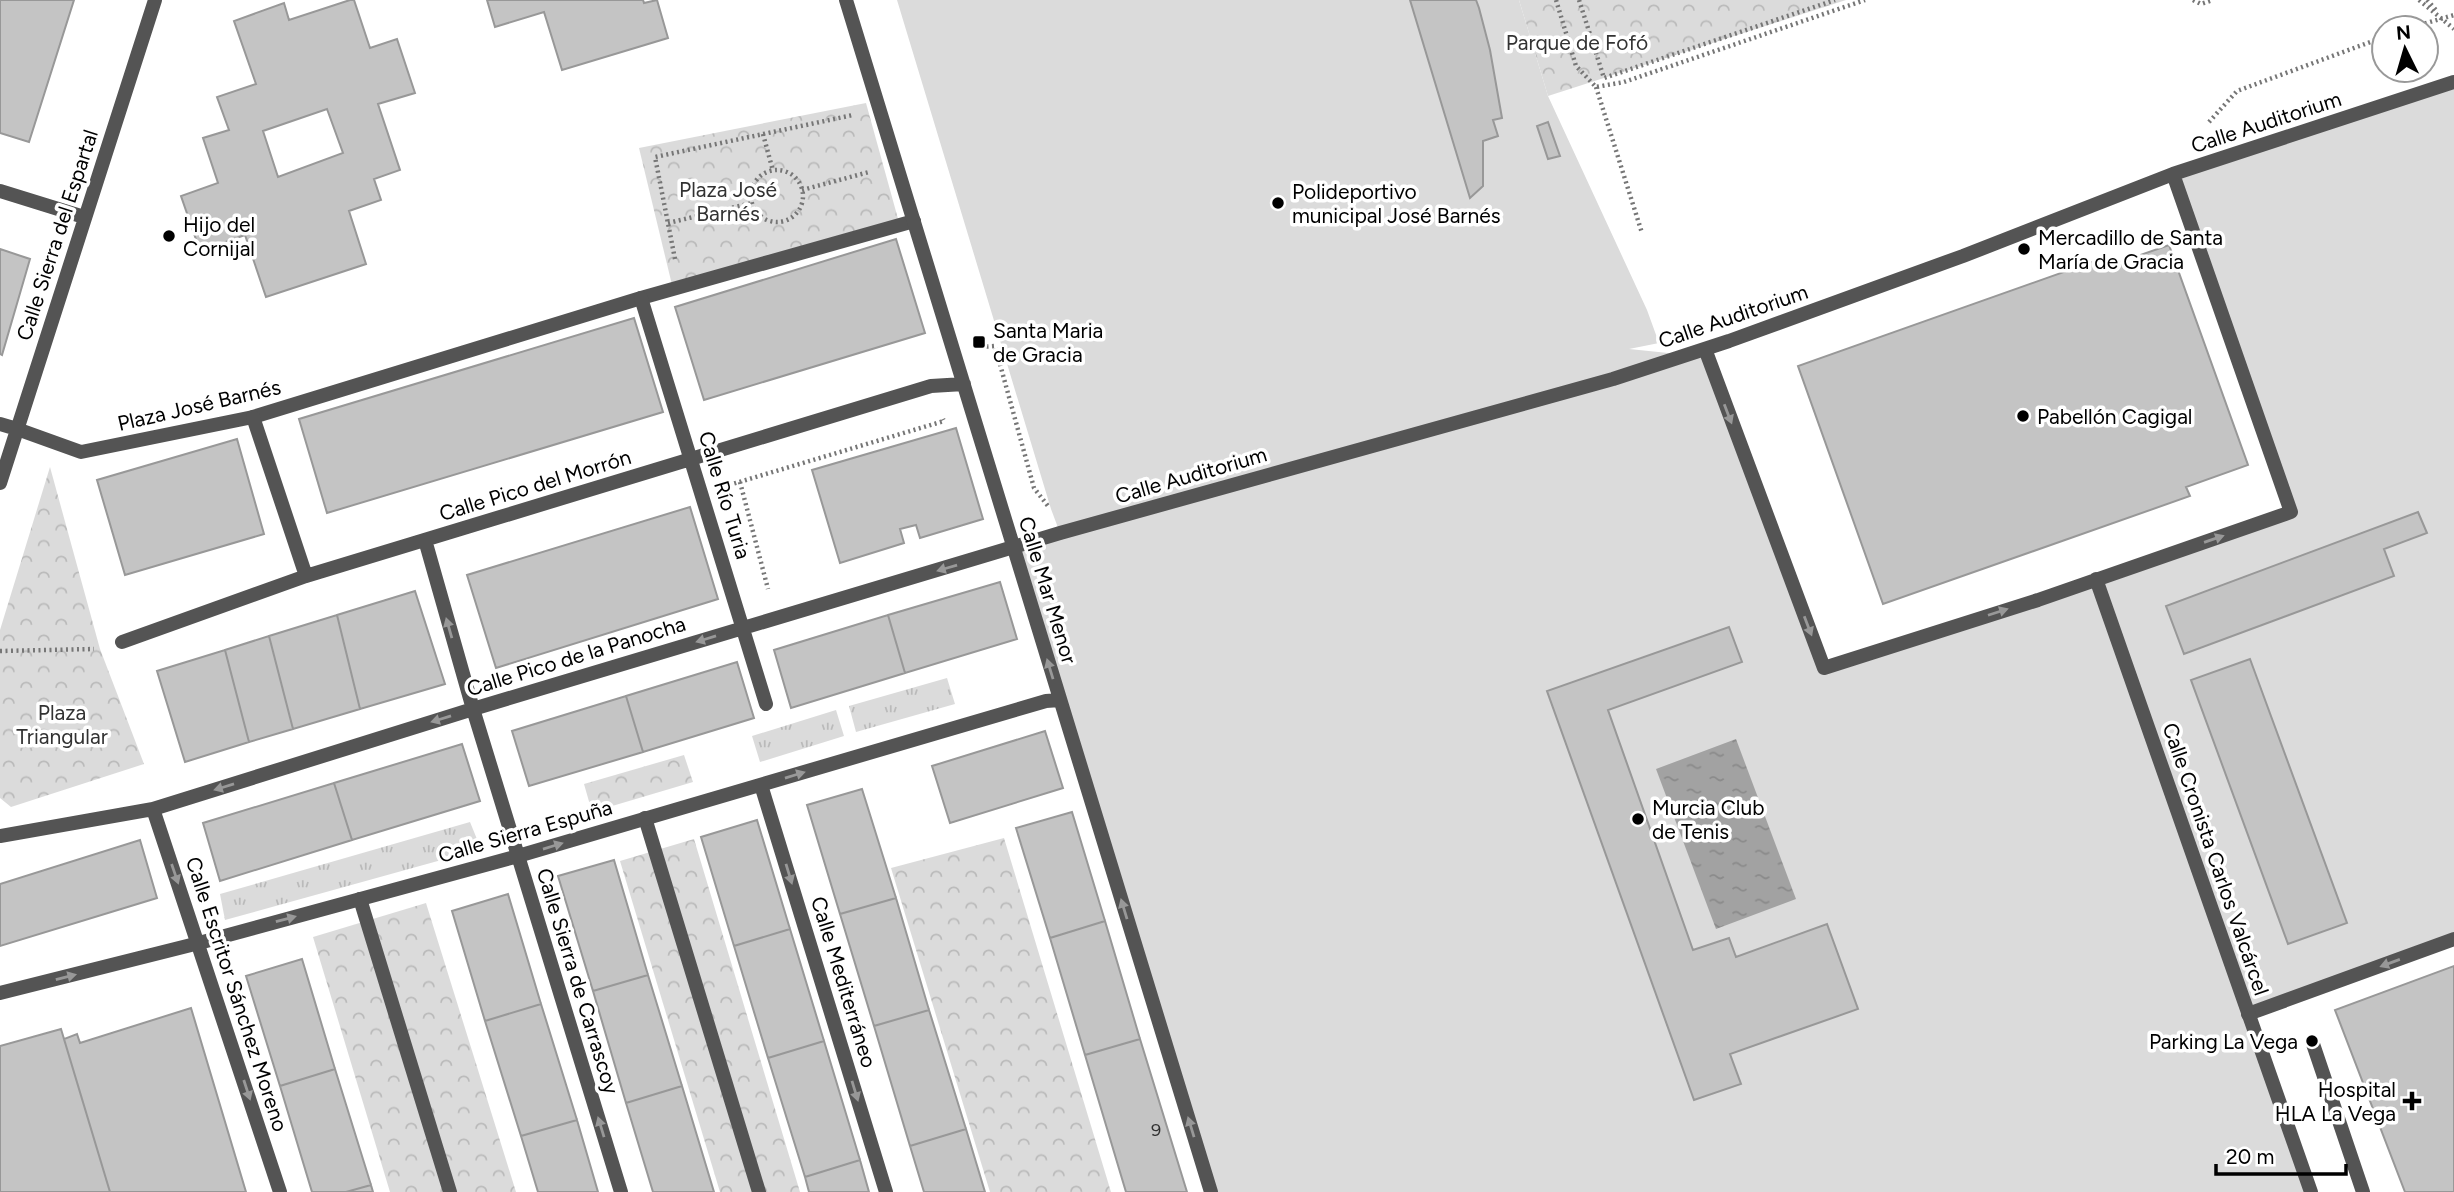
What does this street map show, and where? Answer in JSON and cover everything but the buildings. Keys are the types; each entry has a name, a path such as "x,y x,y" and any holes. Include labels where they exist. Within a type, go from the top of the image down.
{"street":[{"name":"Calle Sierra del Espartal","path":"0,483 83,217 155,0"},
{"name":"Calle Mar Menor","path":"846,0 1211,1192"},
{"name":"Calle Auditorium","path":"1013,548 1613,379 1705,349 1963,256 2173,174 2454,82"},
{"path":"1705,349 1824,668 2291,512 2173,174"},
{"path":"0,191 83,217"},
{"name":"Plaza José Barnés","path":"0,424 81,452 253,417 641,298 914,221"},
{"name":"Calle Río Turia","path":"641,298 766,704"},
{"name":"Calle Pico del Morrón","path":"122,642 306,576 932,386 964,384"},
{"path":"253,417 306,576"},
{"name":"Calle Sierra de Carrascoy","path":"425,540 473,709 621,1192"},
{"name":"Calle Pico de la Panocha","path":"153,809 473,709 1013,548"},
{"name":"Calle Cronista Carlos Valcárcel","path":"2096,579 2311,1192"},
{"name":"Calle Sierra Espuña","path":"0,993 360,900 1046,701 1060,700"},
{"name":"Calle Mediterráneo","path":"761,785 886,1192"},
{"path":"0,836 153,809"},
{"name":"Calle Escritor Sánchez Moreno","path":"153,809 280,1192"},
{"path":"645,818 760,1192"},
{"path":"360,900 450,1192"},
{"path":"2248,1014 2454,939"},
{"path":"2312,1041 2363,1192"}],"path":[{"path":"1556,0 1576,66 1596,87 1642,233"},
{"path":"1579,0 1604,78 1822,2 1835,0"},
{"path":"1596,87 1624,82 1865,0"},
{"path":"2193,0 2201,4 2213,0"},
{"path":"2419,0 2454,29"},
{"path":"2427,0 2443,19"},
{"path":"2440,20 2454,15"},
{"path":"2208,122 2236,91 2370,42"},
{"path":"681,287 655,157 879,109"},
{"path":"763,134 773,170"},
{"path":"802,190 896,165"},
{"path":"784,171 794,177 802,190 804,199 799,211 789,220 776,223 763,219 753,209 752,187 764,173 784,171"},
{"path":"668,223 752,203"},
{"path":"995,346 1034,488 1051,509"},
{"path":"740,482 768,590"},
{"path":"0,651 100,649 122,642"}],"green space":[{"path":"897,0 1519,0 1548,96 1647,310 1659,343 1629,349 1688,355 1703,350 1824,668 2291,512 2173,174 2454,82 2454,939 2249,1014 2311,1192 1211,1192 1013,548 1060,533"},
{"name":"Parque de Fofó","path":"1519,0 1846,0 1548,96"},
{"name":"Plaza José Barnés","path":"866,103 900,226 673,289 639,148"},
{"name":"Plaza Triangular","path":"50,467 100,649 144,764 11,807 0,798 0,630"},
{"path":"947,678 955,704 856,732 849,706"},
{"path":"836,710 844,736 760,762 752,736"},
{"path":"684,755 693,782 592,812 584,784"},
{"path":"470,822 481,849 225,920 220,894"},
{"path":"1004,838 1111,1192 990,1192 891,868"},
{"path":"694,839 800,1192 720,1192 620,861"},
{"path":"426,903 516,1192 390,1192 313,937"}],"water":[{"path":"1736,739 1796,899 1716,929 1656,769"}],"place":[{"name":"Polideportivo municipal José Barnés","path":"1278,203"},
{"name":"Hijo del Cornijal","path":"169,236"},
{"name":"Mercadillo de Santa María de Gracia","path":"2024,249"},
{"name":"Santa Maria de Gracia","path":"979,342"},
{"name":"Pabellón Cagigal","path":"2023,416"},
{"name":"Murcia Club de Tenis","path":"1638,819"},
{"name":"Parking La Vega","path":"2312,1041"},
{"name":"Hospital HLA La Vega","path":"2412,1101"}]}
